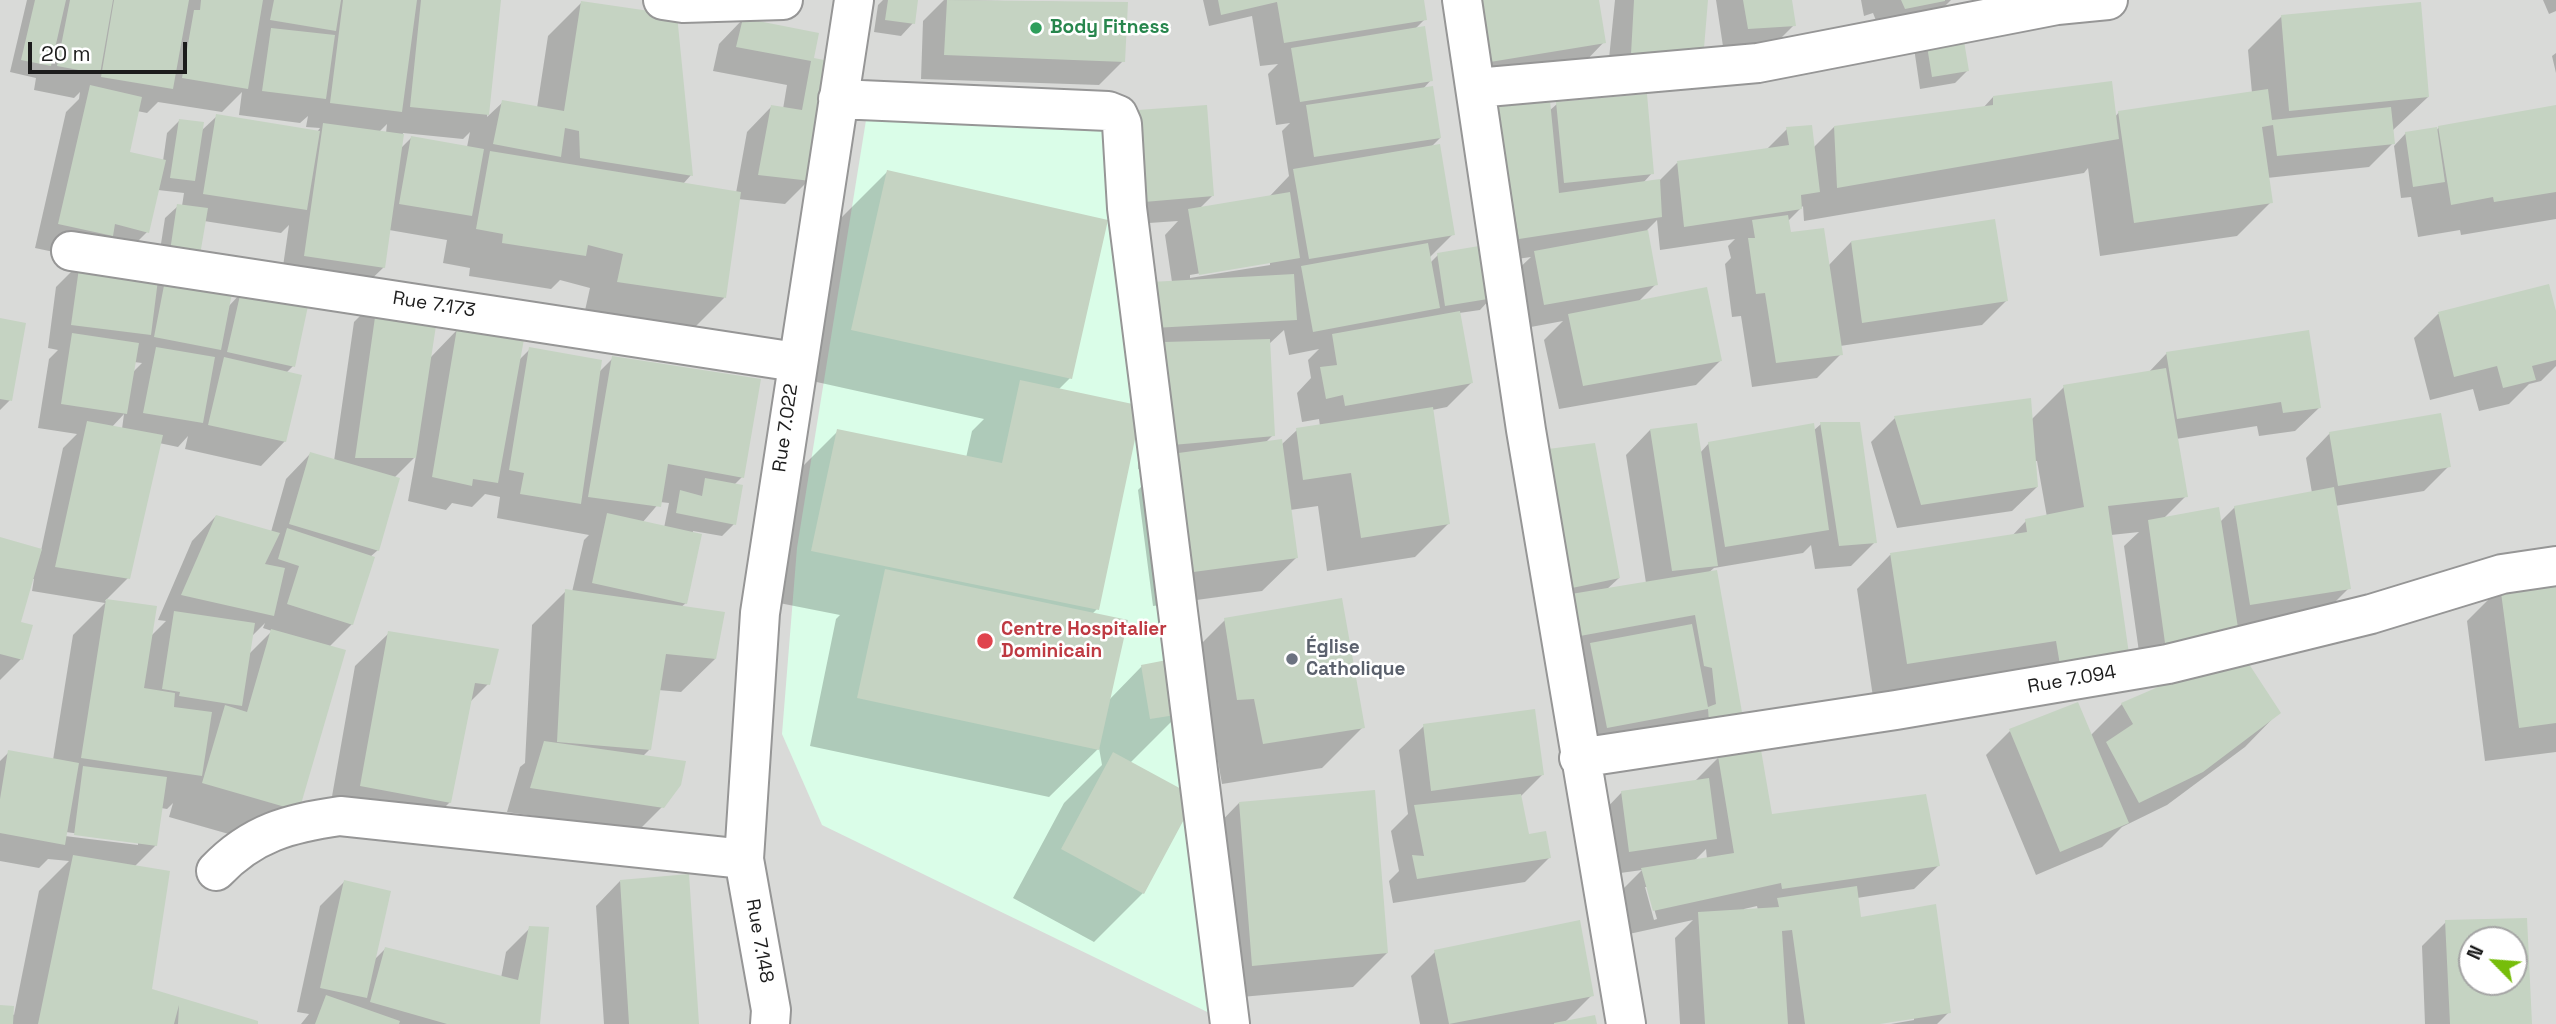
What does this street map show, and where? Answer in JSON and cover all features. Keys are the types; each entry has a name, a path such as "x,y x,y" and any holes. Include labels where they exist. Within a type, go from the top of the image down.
{"street":[{"path":"663,0 683,3 783,0"},
{"name":"Rue 7.022","path":"744,859 760,612 796,362 854,0"},
{"path":"1462,0 1579,758 1626,1024"},
{"path":"1476,88 1758,63 2057,5 2108,0"},
{"path":"838,99 1108,111 1118,115 1122,124 1130,236 1230,1024"},
{"name":"Rue 7.173","path":"71,251 796,362"},
{"name":"Rue 7.094","path":"1579,758 1896,710 2168,664 2371,614 2502,574 2556,566"},
{"path":"216,870 236,850 291,823 340,816 744,859"},
{"name":"Rue 7.148","path":"744,859 771,1010 770,1024"}],"shaded area":[{"path":"0,0 2556,0 2556,1024 0,1024"},
{"name":"Centre Hospitalier Dominicain","path":"867,114 1114,117 1230,1023 822,825 782,734 797,548"}],"building":[{"path":"35,0 66,0 51,66 21,60"},
{"path":"70,0 113,0 100,74 57,66"},
{"path":"114,0 189,0 173,89 101,77"},
{"path":"201,0 263,0 248,89 182,78 194,10 200,10"},
{"path":"274,0 341,0 336,31 270,20"},
{"path":"343,0 417,0 402,112 330,103"},
{"path":"421,0 501,0 489,115 410,107"},
{"path":"888,0 918,0 915,24 885,20"},
{"name":"Body Fitness","path":"947,0 1128,2 1125,62 944,55"},
{"path":"1218,0 1424,0 1427,20 1284,43 1277,2 1221,15"},
{"path":"1475,0 1599,0 1606,43 1484,63"},
{"path":"1634,0 1708,0 1703,60 1631,54"},
{"path":"1743,0 1792,0 1796,26 1748,29"},
{"path":"1901,0 1945,0 1945,1 1905,9"},
{"path":"581,1 677,15 693,176 580,158 579,131 565,128 561,157 493,144 502,100 564,111"},
{"path":"2421,2 2429,97 2289,111 2281,15"},
{"path":"743,18 819,33 814,58 834,62 811,181 758,175 771,105 802,110 811,61 736,47"},
{"path":"1425,26 1433,81 1300,102 1291,48"},
{"path":"271,28 335,35 326,99 262,91"},
{"path":"1962,29 1969,71 1932,77 1925,34"},
{"path":"2112,81 2119,139 1837,188 1834,126 1993,105 1993,96"},
{"path":"90,85 142,97 130,152 166,160 149,233 115,224 113,236 58,224"},
{"path":"1433,86 1441,138 1314,157 1306,105"},
{"path":"2268,89 2272,120 2391,107 2395,144 2277,156 2273,125 2262,127 2273,203 2134,223 2118,111"},
{"path":"1549,90 1559,193 1660,179 1662,217 1519,239 1495,97"},
{"path":"1647,94 1654,174 1564,183 1556,102"},
{"path":"1207,105 1214,196 1144,202 1138,110"},
{"path":"2556,105 2556,192 2494,202 2493,197 2451,205 2438,126"},
{"path":"216,114 320,131 307,210 203,194"},
{"path":"179,119 204,122 195,181 170,178"},
{"path":"323,123 404,134 385,268 304,256"},
{"path":"1812,125 1820,192 1801,195 1802,209 1684,227 1677,161 1789,145 1786,127"},
{"path":"2437,127 2445,182 2413,187 2405,132"},
{"path":"411,136 484,149 472,216 399,204"},
{"path":"1440,144 1455,235 1309,259 1293,169"},
{"path":"490,151 741,192 726,298 617,282 623,254 588,245 586,256 502,243 503,234 476,229"},
{"path":"887,170 1108,220 1072,379 851,330"},
{"path":"1290,192 1300,258 1199,275 1188,209"},
{"path":"177,204 208,208 200,255 170,251"},
{"path":"1788,215 1791,232 1824,228 1843,355 1776,363 1765,293 1756,294 1748,238 1755,238 1752,220"},
{"path":"1995,219 2008,301 1862,323 1851,241"},
{"path":"1648,230 1658,285 1544,305 1534,251"},
{"path":"1428,243 1440,308 1313,332 1301,266"},
{"path":"1485,245 1494,298 1445,306 1437,253"},
{"path":"80,261 159,272 151,335 71,325"},
{"path":"167,270 234,283 221,350 154,337"},
{"path":"1294,274 1297,320 1154,328 1151,282"},
{"path":"2549,284 2556,311 2556,360 2532,366 2536,380 2503,388 2497,366 2454,377 2438,312"},
{"path":"1707,287 1722,361 1583,386 1568,314"},
{"path":"241,291 308,306 295,367 227,352"},
{"path":"378,296 440,299 416,458 355,458"},
{"path":"1460,311 1473,383 1345,406 1343,395 1326,399 1320,367 1337,365 1332,334"},
{"path":"0,318 26,323 12,401 0,399"},
{"path":"457,328 524,339 498,483 473,479 472,486 432,477"},
{"path":"2309,330 2321,408 2283,413 2281,402 2177,419 2166,352"},
{"path":"72,333 139,343 127,414 61,404"},
{"path":"1270,339 1275,436 1161,446 1164,342"},
{"path":"156,347 215,357 203,423 143,413"},
{"path":"529,347 602,360 581,504 520,494 524,473 509,470"},
{"path":"612,356 761,379 744,478 668,464 661,507 588,497"},
{"path":"224,357 302,375 286,442 208,425"},
{"path":"2166,368 2188,497 2108,506 2130,661 2061,671 2056,641 1907,664 1890,553 2027,532 2025,519 2084,507 2063,385"},
{"path":"1020,380 1142,406 1099,610 811,551 837,429 1002,463"},
{"path":"2031,398 2038,487 1921,505 1894,416"},
{"path":"1433,407 1450,524 1361,538 1351,473 1303,480 1296,428"},
{"path":"2441,413 2451,467 2338,486 2329,432"},
{"path":"87,421 163,435 130,579 55,567"},
{"path":"1820,422 1860,422 1877,543 1839,546"},
{"path":"1697,423 1718,566 1672,571 1650,429"},
{"path":"1814,423 1829,530 1725,547 1708,442"},
{"path":"1282,439 1298,558 1186,573 1171,454"},
{"path":"1595,443 1620,578 1572,588 1548,449"},
{"path":"310,452 400,478 379,551 289,524"},
{"path":"705,478 743,485 736,525 676,513 680,490 702,496"},
{"path":"2334,487 2351,589 2250,605 2234,506"},
{"path":"2219,507 2239,634 2165,643 2148,520"},
{"path":"607,513 702,534 687,604 592,583"},
{"path":"216,515 280,533 265,564 285,568 274,616 181,595"},
{"path":"287,528 375,557 353,625 287,604 299,566 278,559"},
{"path":"0,537 42,549 21,622 33,625 23,660 0,654"},
{"path":"885,569 1128,620 1099,750 857,698"},
{"path":"1717,570 1743,718 1709,722 1708,709 1607,728 1590,643 1692,624 1708,707 1716,704 1712,668 1704,666 1695,615 1580,636 1571,594"},
{"path":"2556,578 2556,723 2519,728 2500,585"},
{"path":"565,589 725,612 716,659 666,654 651,750 557,742"},
{"name":"Église Catholique","path":"1342,598 1365,728 1263,744 1254,699 1237,700 1224,618"},
{"path":"106,599 157,606 144,688 175,693 174,707 212,712 202,776 81,758"},
{"path":"174,611 255,623 242,706 179,696 180,692 162,689"},
{"path":"271,629 346,650 299,811 202,783 225,705 247,712"},
{"path":"388,631 499,649 490,685 475,683 451,803 360,786"},
{"path":"2245,658 2281,713 2203,772 2139,803 2106,742 2133,724 2121,703 2216,662 2226,670"},
{"path":"1172,659 1182,714 1150,719 1141,665"},
{"path":"2078,702 2129,823 2060,852 2009,729"},
{"path":"1535,709 1544,775 1431,791 1423,724"},
{"path":"544,741 686,761 681,785 664,808 530,788"},
{"path":"8,750 79,763 65,845 0,833 0,799"},
{"path":"1761,750 1772,814 1926,794 1940,866 1782,889 1781,883 1653,911 1641,868 1734,853 1718,756"},
{"path":"1113,752 1196,797 1144,894 1061,849"},
{"path":"83,766 167,777 157,846 74,835"},
{"path":"1709,778 1717,839 1629,852 1621,791"},
{"path":"1375,790 1388,953 1252,966 1239,802"},
{"path":"1521,794 1529,834 1546,831 1551,858 1417,879 1412,855 1424,856 1414,805"},
{"path":"73,855 170,871 152,989 258,1021 258,1024 178,1024 179,1005 174,1024 38,1024"},
{"path":"689,874 699,1024 629,1024 620,880"},
{"path":"344,880 391,891 367,998 320,988"},
{"path":"1857,886 1861,917 1936,904 1951,1013 1880,1024 1805,1024 1792,930 1782,931 1788,1024 1705,1024 1698,912 1779,907 1777,898"},
{"path":"2527,918 2527,926 2458,926 2458,996 2528,996 2528,939 2532,1024 2450,1024 2445,920"},
{"path":"1580,920 1594,996 1449,1024 1434,950"},
{"path":"529,926 549,927 540,1024 447,1024 370,1002 385,947 518,980"},
{"path":"326,995 400,1021 399,1024 315,1024"},
{"path":"0,1005 14,1006 13,1024 0,1024"},
{"path":"1595,1015 1597,1024 1554,1024 1554,1023"}],"place":[{"name":"Body Fitness","path":"1036,28"},
{"name":"Centre Hospitalier Dominicain","path":"985,641"},
{"name":"Église Catholique","path":"1292,659"}]}
